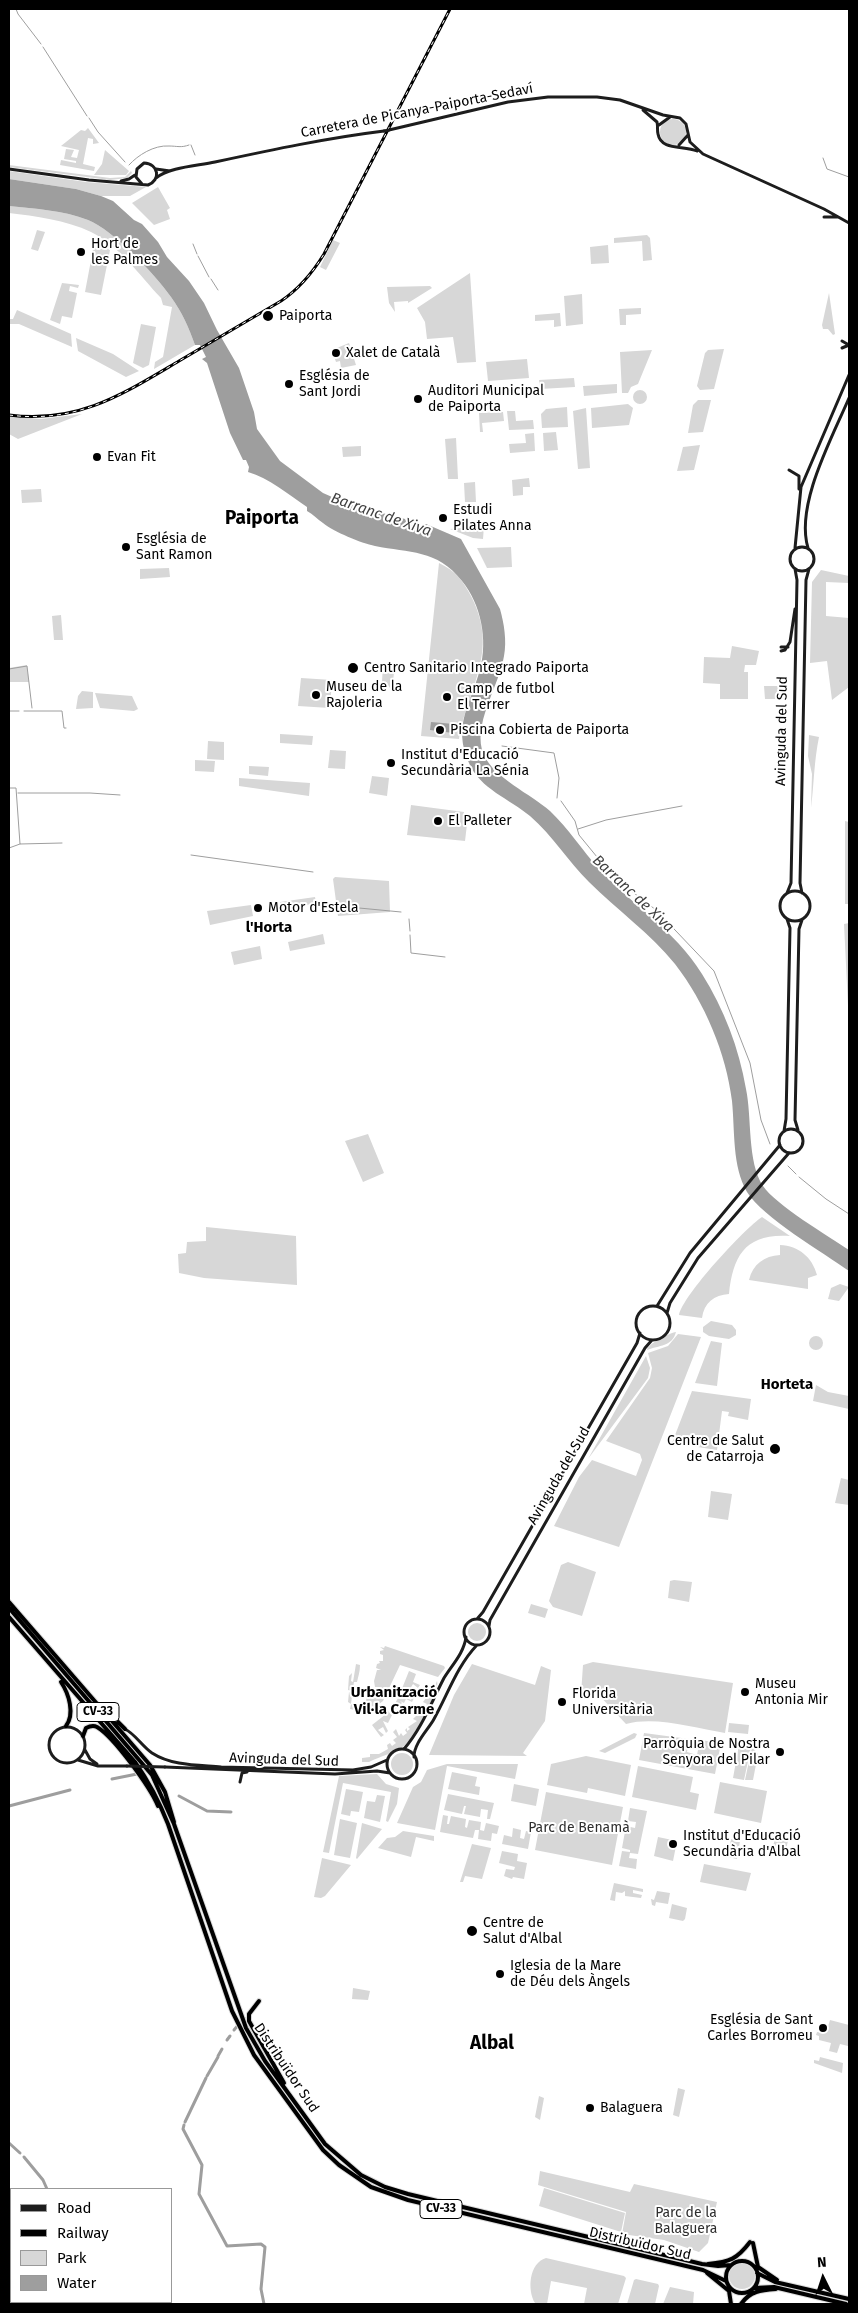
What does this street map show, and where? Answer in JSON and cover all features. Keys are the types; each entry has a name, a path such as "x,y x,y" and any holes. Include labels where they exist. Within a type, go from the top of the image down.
{"highway":[{"path":"9,1602 150,1765 165,1792 174,1817 174,1824"},
{"name":"Distribuïdor Sud","path":"9,1608 140,1759 162,1794 240,2016 258,2049 286,2090 325,2144 340,2159 361,2175 385,2187 702,2264 731,2265"},
{"name":"Distribuïdor Sud","path":"9,1617 135,1762 157,1796 236,2021 260,2063 323,2150 348,2173 371,2187 408,2200 703,2270 726,2281"},
{"path":"55,1671 69,1703 69,1720 66,1726"},
{"path":"78,1683 125,1729"},
{"path":"83,1736 86,1728 90,1726 96,1726 104,1733 149,1788 168,1824"},
{"path":"260,2001 249,2014 250,2021 286,2090"},
{"path":"702,2264 734,2259 752,2242 758,2267 783,2286"},
{"name":"CV-33","path":"731,2265 745,2261 754,2266 757,2273 783,2286 846,2304"},
{"path":"726,2281 726,2272 731,2265"},
{"path":"703,2270 726,2288 730,2295 731,2304"},
{"path":"752,2289 757,2282 757,2273"},
{"name":"CV-33","path":"726,2281 736,2291 745,2292 765,2286 783,2286 849,2299"},
{"path":"741,2304 747,2296 754,2292 783,2286"}],"main road":[{"name":"Carretera de Picanya-Paiporta-Sedaví","path":"156,178 176,170 324,139 389,130 482,107 522,100 598,97 634,105"},
{"path":"634,105 683,120 688,128 690,142 703,154"},
{"path":"634,105 655,118 658,135 663,143 668,146 688,147 843,218 849,223"},
{"path":"658,127 663,120 670,117"},
{"path":"678,146 688,135"},
{"path":"9,169 108,182 150,184 156,178 156,169 152,164 144,163 139,166 136,174 129,179 108,182"},
{"name":"Carretera de Picanya-Paiporta-Sedaví","path":"156,169 176,170"},
{"path":"136,174 142,184"},
{"path":"824,217 843,218"},
{"path":"842,341 849,345"},
{"path":"842,348 849,345"},
{"path":"799,497 809,467 849,375"},
{"path":"808,548 808,510 811,489 849,398"},
{"path":"844,411 849,404"},
{"path":"789,470 798,474 800,479 795,548 789,558 795,569 802,572 809,569 814,560 813,553 808,548 802,546 795,548"},
{"name":"Avinguda del Sud","path":"787,892 791,883 795,569"},
{"name":"Avinguda del Sud","path":"802,893 800,883 806,579 809,569"},
{"path":"781,649 788,647 796,603"},
{"path":"667,1313 670,1302 698,1258 789,1153 797,1152 802,1146 804,1139 798,1130 795,1120 800,929 802,920 808,914 810,906 807,897 795,891 787,892 781,898 779,906 781,914 786,919 790,928 786,1119 784,1131 779,1138 780,1145 789,1153"},
{"path":"786,919 802,920"},
{"path":"784,1131 790,1128 798,1130"},
{"path":"657,1306 690,1253 780,1145"},
{"path":"657,1306 667,1313 670,1319 668,1330 662,1337 652,1340 640,1333 636,1322 640,1312 648,1307 657,1306"},
{"name":"Avinguda del Sud","path":"477,1619 483,1612 637,1343 640,1333"},
{"name":"Avinguda del Sud","path":"489,1626 490,1620 645,1348 652,1340"},
{"path":"477,1619 484,1621 489,1626 488,1638 484,1643 477,1645 456,1674 434,1719 416,1748 414,1756 416,1768 410,1776 397,1778 390,1773 387,1760 392,1752 404,1749 428,1714 444,1679 464,1648 467,1625 477,1619"},
{"path":"466,1637 470,1642 477,1645"},
{"path":"85,1750 77,1760 62,1762 55,1759 49,1749 49,1742 53,1733 66,1726 78,1730 83,1736 85,1750 93,1762 105,1765"},
{"path":"125,1729 146,1749 164,1759 181,1763 224,1767"},
{"path":"404,1749 414,1756"},
{"name":"Avinguda del Sud","path":"77,1760 105,1765 127,1766 390,1773"},
{"name":"Avinguda del Sud","path":"207,1768 353,1770 375,1766 387,1760"},
{"path":"240,1782 243,1772 260,1771"}],"green space":[{"path":"673,119 682,123 686,132 682,141 673,145 664,141 660,132 664,123"},
{"path":"88,128 99,143 93,144 93,139 88,138 83,164 95,167 94,171 60,165 61,160 76,163 76,161 64,159 66,149 74,150 71,157 77,158 79,150 61,146 81,130 85,131"},
{"path":"105,150 129,171 126,175 94,175 102,164"},
{"path":"9,165 110,178 125,177 131,171 132,173 127,178 110,180 9,167"},
{"path":"9,171 86,182 146,187 130,196 101,196 76,189 9,179"},
{"path":"158,187 170,208 167,210 170,219 154,225 132,203"},
{"path":"9,206 69,214 88,220 109,233 133,254 164,287 182,314 195,345 154,369 155,362 163,357 172,307 163,305 161,298 129,262 101,238 81,228 61,222 9,213"},
{"path":"37,230 45,232 38,251 31,249"},
{"path":"647,235 650,238 652,260 643,261 642,241 614,243 614,238"},
{"path":"95,239 110,250 101,295 85,292"},
{"path":"333,240 340,243 326,270 320,267"},
{"path":"608,245 609,263 591,264 590,247"},
{"path":"470,273 476,362 457,363 453,337 427,339 425,322 417,308"},
{"path":"62,283 79,285 78,288 70,286 69,291 77,293 72,318 62,316 60,324 50,320"},
{"path":"430,286 432,288 408,303 408,301 394,302 395,312 389,303 387,287"},
{"path":"829,293 835,334 833,335 828,329 823,329 822,325"},
{"path":"582,294 583,324 566,326 564,296"},
{"path":"641,308 641,314 626,315 626,325 620,325 619,309"},
{"path":"17,310 71,334 72,347 19,324 9,324 9,319 13,319"},
{"path":"560,313 561,326 554,327 554,320 535,321 535,315"},
{"path":"141,324 156,327 149,365 143,368 133,363"},
{"path":"76,338 113,354 139,371 126,377 78,351"},
{"name":"Xalet de Català","path":"349,343 356,365 341,368 340,361 336,362 332,350"},
{"path":"724,349 714,389 700,390 697,386 705,353 708,350"},
{"path":"652,350 638,384 631,387 628,393 622,393 620,352"},
{"path":"527,359 529,378 488,381 486,362"},
{"path":"574,378 575,387 540,389 539,380"},
{"path":"617,384 617,393 584,396 583,386"},
{"path":"637,390 643,390 647,397 643,404 637,404 633,400 633,394"},
{"path":"698,400 711,400 703,432 688,433 693,405"},
{"path":"628,404 633,408 629,425 592,428 591,408"},
{"path":"567,407 568,427 542,428 541,414 546,409"},
{"path":"586,408 590,468 578,469 573,411"},
{"path":"507,411 515,411 516,421 533,420 534,429 509,430"},
{"path":"503,412 504,421 482,423 483,432 480,432 479,413"},
{"path":"82,414 18,439 9,434 9,416 41,419"},
{"path":"556,432 558,450 544,451 543,433"},
{"path":"534,433 535,451 510,453 509,444 526,443 525,434"},
{"path":"456,438 458,479 448,479 445,439"},
{"path":"700,445 694,470 677,471 683,447"},
{"path":"361,446 361,456 343,457 342,447"},
{"path":"529,478 530,487 523,487 523,495 513,496 512,480"},
{"path":"475,482 476,502 465,502 464,483"},
{"path":"41,489 42,502 22,503 21,490"},
{"path":"484,526 483,539 473,538 450,529"},
{"path":"511,547 512,567 487,568 477,548"},
{"path":"439,563 455,573 466,587 480,618 483,636 479,669 459,739 421,736"},
{"path":"169,568 170,577 140,579 140,569"},
{"path":"821,570 849,576 849,583 826,582 826,616 849,618 849,687 832,700 827,661 810,663 812,582"},
{"path":"61,615 63,640 54,640 52,616"},
{"path":"732,646 759,651 756,665 745,665 744,672 748,672 748,699 720,699 720,684 703,683 704,657 730,658"},
{"path":"395,663 392,691 386,682 382,682 383,664 391,665"},
{"path":"27,665 29,682 9,682 9,668"},
{"path":"301,678 332,680 330,708 298,706"},
{"path":"764,686 778,686 778,696 775,699 765,699"},
{"path":"82,691 93,692 93,708 76,709 78,696"},
{"path":"95,693 132,696 138,709 134,711 100,708"},
{"path":"280,734 313,736 312,745 280,743"},
{"path":"809,735 819,737 811,808 812,774 808,756"},
{"path":"208,741 224,742 224,760 207,759"},
{"path":"330,750 346,751 345,769 328,768"},
{"path":"195,760 215,761 214,772 195,771"},
{"path":"249,766 269,767 268,776 249,774"},
{"path":"372,776 389,778 387,796 369,793"},
{"path":"239,778 310,783 309,796 239,786"},
{"name":"El Palleter","path":"411,805 464,812 464,815 468,816 465,841 407,835"},
{"path":"845,821 849,822 849,904 845,904"},
{"path":"335,877 389,881 390,912 338,916 333,879"},
{"path":"315,897 316,903 282,910 280,902"},
{"path":"251,905 253,916 210,925 207,911"},
{"path":"849,923 849,1026 844,924"},
{"path":"323,934 325,944 290,951 288,942"},
{"path":"260,946 262,959 234,965 231,952"},
{"path":"368,1134 384,1173 363,1182 345,1141"},
{"path":"762,1217 790,1236 762,1238 752,1243 744,1249 738,1258 729,1294 714,1298 707,1304 702,1318 679,1315 702,1278 742,1235"},
{"path":"206,1227 296,1236 297,1285 204,1278 179,1273 178,1254 186,1253 187,1242 206,1241"},
{"path":"780,1245 799,1250 812,1263 817,1275 808,1278 808,1289 749,1280 756,1265 764,1259 780,1255"},
{"path":"840,1284 849,1287 839,1301 828,1299 831,1288"},
{"path":"711,1321 732,1325 736,1330 736,1335 729,1339 709,1336 703,1332 703,1327"},
{"path":"676,1332 674,1337 665,1345 647,1350 659,1339"},
{"path":"678,1334 701,1337 619,1547 554,1526 579,1477 592,1460 636,1476 642,1460 640,1454 606,1441 650,1378 652,1368 648,1353 668,1346"},
{"path":"813,1336 819,1336 823,1343 819,1350 813,1350 809,1346 809,1340"},
{"path":"711,1341 722,1343 717,1386 695,1383"},
{"path":"646,1356 650,1368 648,1378 588,1459"},
{"path":"816,1385 828,1392 849,1396 849,1409 813,1401"},
{"path":"692,1391 751,1399 748,1420 728,1416 729,1412 722,1411 717,1450 672,1443"},
{"path":"841,1478 849,1480 849,1505 835,1503"},
{"path":"711,1491 732,1494 728,1520 708,1517"},
{"path":"568,1562 596,1572 582,1616 553,1607 549,1601 561,1565"},
{"path":"670,1581 692,1582 689,1602 668,1598"},
{"path":"531,1604 548,1609 545,1618 528,1613"},
{"path":"477,1623 483,1626 486,1632 483,1638 477,1641 471,1638 468,1632 471,1626"},
{"path":"385,1646 444,1666 445,1668 438,1677 400,1665 383,1701 366,1714 364,1712 367,1695 374,1696 375,1691 378,1692 379,1687 375,1687 374,1681 377,1670 381,1670 376,1668 377,1664 380,1663 379,1661 383,1661 383,1655 380,1654 380,1651 384,1650 380,1647 384,1648"},
{"path":"593,1662 733,1683 725,1733 662,1722 650,1721 626,1724 596,1692 581,1694 583,1665"},
{"path":"356,1664 360,1665 360,1670 357,1682 354,1682 353,1688 355,1688 356,1693 352,1696 351,1704 348,1702 349,1692 352,1694 352,1691 348,1690 349,1676 352,1673 351,1681 353,1682"},
{"path":"472,1664 535,1685 541,1666 551,1670 545,1721 523,1753 527,1756 429,1755 454,1695"},
{"path":"409,1671 416,1674 413,1682 420,1685 418,1688 413,1684 410,1689 417,1691 415,1697 409,1692 407,1698 411,1700 412,1697 414,1698 412,1702 406,1699 404,1703 400,1701 402,1703 392,1712 398,1698 401,1699 403,1695 401,1691"},
{"path":"437,1681 431,1703 408,1742 404,1746 369,1762 362,1762 362,1758 370,1757 370,1754 379,1754 388,1749 387,1745 390,1743 392,1746 396,1743 393,1740 397,1737 393,1732 396,1729 399,1736 401,1733 403,1736 407,1733 405,1730 407,1728 407,1731 410,1729 408,1727 417,1721 413,1719 417,1715 411,1711 413,1708 418,1714 419,1710 422,1712 427,1704 423,1702 426,1698 419,1695 421,1692 426,1696 429,1689 433,1690"},
{"path":"351,1704 356,1705 355,1710 350,1709"},
{"path":"383,1706 392,1715 388,1723 383,1721 388,1731 386,1733 383,1727 378,1730 384,1735 381,1737 372,1725 386,1714 381,1708"},
{"path":"729,1723 749,1725 748,1734 728,1732"},
{"path":"634,1733 637,1734 635,1738 605,1753 599,1751"},
{"path":"644,1733 689,1739 687,1752 697,1755 700,1740 721,1743 715,1774 639,1760"},
{"path":"739,1745 751,1747 744,1780 733,1778"},
{"path":"752,1747 758,1754 753,1780 745,1780"},
{"path":"402,1753 410,1756 413,1764 410,1772 402,1775 394,1772 391,1764 394,1756"},
{"path":"586,1756 631,1765 625,1796 588,1788 587,1793 547,1785 551,1764"},
{"path":"447,1764 518,1764 515,1779 447,1766 435,1830 397,1823 413,1787 421,1782 427,1770"},
{"path":"638,1766 693,1777 690,1792 699,1794 696,1810 632,1797"},
{"path":"452,1772 477,1777 475,1786 480,1787 479,1795 448,1789"},
{"path":"377,1774 386,1784 399,1788 397,1804 388,1822 386,1821 391,1792 343,1783 329,1853 323,1852 339,1776"},
{"path":"720,1782 767,1791 761,1823 714,1813"},
{"path":"514,1784 539,1789 536,1806 511,1801"},
{"path":"346,1789 363,1792 359,1812 351,1811 350,1816 341,1814"},
{"name":"Parc de Benamà","path":"546,1792 623,1807 612,1865 535,1850"},
{"path":"448,1794 494,1803 490,1819 487,1819 488,1810 481,1809 480,1817 464,1814 466,1806 464,1806 462,1814 444,1810"},
{"path":"377,1795 385,1796 380,1822 364,1818 367,1801 375,1802"},
{"path":"630,1808 647,1811 638,1854 630,1853 629,1858 637,1859 636,1869 619,1866 622,1851 630,1852 630,1850 622,1848 626,1826 635,1828 636,1822 628,1821"},
{"path":"443,1815 448,1816 447,1824 449,1824 451,1816 466,1819 465,1827 467,1828 469,1820 481,1822 480,1830 484,1831 486,1823 499,1826 497,1834 492,1833 491,1841 478,1839 479,1830 475,1830 473,1838 440,1832"},
{"path":"340,1819 357,1823 350,1858 334,1855"},
{"path":"362,1823 382,1829 357,1859 356,1858"},
{"path":"513,1828 521,1830 520,1838 524,1839 526,1831 531,1832 528,1849 502,1844 504,1835 512,1837"},
{"path":"403,1831 434,1836 434,1841 416,1837 411,1857 378,1848 387,1838 395,1837"},
{"path":"658,1837 677,1841 673,1861 654,1856"},
{"path":"775,1838 788,1841 785,1853 772,1851"},
{"path":"731,1839 740,1841 737,1859 728,1857"},
{"path":"472,1844 491,1848 482,1879 465,1876 463,1882 460,1882"},
{"path":"502,1851 518,1854 517,1861 527,1863 524,1879 513,1877 512,1879 504,1876 506,1869 514,1870 515,1867 499,1863"},
{"path":"322,1858 351,1865 325,1896 321,1898 314,1897"},
{"path":"704,1864 751,1873 746,1891 700,1882"},
{"path":"614,1883 643,1889 643,1892 633,1890 633,1893 642,1895 641,1898 625,1896 625,1891 622,1893 616,1892 615,1901 610,1900"},
{"path":"657,1891 670,1893 668,1904 656,1902 655,1906 652,1905 651,1899 654,1900"},
{"path":"672,1904 687,1908 683,1921 669,1918"},
{"path":"353,1988 370,1991 368,2000 352,1999"},
{"path":"830,2020 849,2025 848,2046 840,2044 837,2053 829,2051 831,2043 819,2040 819,2036 816,2035 817,2032 826,2033"},
{"path":"820,2057 843,2063 842,2073 814,2063 814,2060 819,2061"},
{"path":"678,2088 685,2090 679,2117 673,2115"},
{"path":"539,2096 544,2098 540,2120 535,2117"},
{"name":"Parc de la Balaguera","path":"540,2171 630,2192 634,2184 717,2202 708,2243 699,2252 664,2240 622,2234 626,2212 538,2185"},
{"path":"544,2188 625,2213 621,2232 539,2206"},
{"path":"546,2258 624,2276 626,2278 618,2304 584,2304 587,2288 551,2281 547,2304 535,2303 532,2298 531,2278 536,2265"},
{"path":"742,2263 751,2267 755,2276 751,2285 742,2289 733,2285 729,2276 733,2267"},
{"path":"634,2280 658,2284 655,2304 627,2304"},
{"path":"670,2287 694,2292 693,2304 663,2304"}],"water":[{"name":"Barranc de Xiva","path":"9,179 76,189 101,196 113,201 134,220 142,224 158,242 167,257 189,281 204,303 239,368 254,412 257,429 280,461 323,493 348,504 405,519 408,524 420,528 426,524 461,539 500,609 505,632 505,650 501,668 483,719 481,744 484,755 504,778 550,811 599,869 666,931 691,958 710,987 724,1015 735,1044 748,1100 754,1165 763,1186 779,1202 803,1220 849,1250 849,1271 779,1223 755,1202 747,1192 736,1160 732,1101 725,1065 705,1012 675,964 655,942 589,882 530,816 488,787 474,772 464,749 462,737 465,715 480,669 483,634 478,611 469,590 443,563 422,554 369,545 355,540 321,522 307,511 307,507 279,487 264,478 248,472 249,467 246,460 243,460 230,433 207,363 202,359 206,357 200,345 195,345 182,314 164,287 133,254 98,225 69,214 9,206"},
{"path":"431,722 454,724 453,733 430,730"}],"waterway":[{"path":"16,9 41,44"},
{"path":"43,47 87,116"},
{"path":"89,118 98,132 125,162"},
{"path":"129,165 142,154 152,149 163,146 181,147 189,145"},
{"path":"191,145 195,155"},
{"path":"823,158 827,169 849,177"},
{"path":"193,244 197,254"},
{"path":"198,256 209,277"},
{"path":"211,279 218,290"},
{"path":"9,669 27,666 32,708"},
{"path":"9,711 19,711"},
{"path":"24,711 62,711 64,728 66,728"},
{"path":"502,746 554,753 559,778 557,798"},
{"path":"9,788 16,788 20,844 62,843"},
{"path":"18,793 120,795"},
{"name":"Barranc de Xiva","path":"561,801 575,821 579,835 611,874 620,878"},
{"path":"578,829 606,820 682,806"},
{"path":"9,848 20,844"},
{"path":"191,855 313,872"},
{"name":"Barranc de Xiva","path":"630,890 656,910 714,971 750,1063 761,1120 770,1144"},
{"path":"338,906 401,912"},
{"path":"409,919 410,931"},
{"path":"410,935 411,953 445,957"},
{"path":"788,1166 796,1174"},
{"path":"799,1177 826,1199 849,1214"},
{"path":"112,1779 137,1774"},
{"path":"9,1806 70,1790"},
{"path":"179,1796 207,1811 231,1812"},
{"path":"234,2030 244,2018"},
{"path":"227,2040 230,2036"},
{"path":"218,2056 222,2049"},
{"path":"207,2076 218,2057"},
{"path":"185,2122 206,2078"},
{"path":"184,2125 183,2129 202,2165 199,2194 227,2246 261,2244 265,2247 261,2289 264,2304"},
{"path":"9,2143 20,2153"},
{"path":"24,2157 43,2180 47,2188"}],"railway":[{"path":"9,415 34,417 57,415 99,404 139,385 281,301 300,286 324,254 450,9"}],"place":[{"name":"Hort de les Palmes","path":"81,252"},
{"name":"Paiporta","path":"268,316"},
{"name":"Xalet de Català","path":"336,353"},
{"name":"Església de Sant Jordi","path":"289,384"},
{"name":"Auditori Municipal de Paiporta","path":"418,399"},
{"name":"Evan Fit","path":"97,457"},
{"name":"Estudi Pilates Anna","path":"443,518"},
{"name":"Església de Sant Ramon","path":"126,547"},
{"name":"Centro Sanitario Integrado Paiporta","path":"353,668"},
{"name":"Museu de la Rajoleria","path":"316,695"},
{"name":"Camp de futbol El Terrer","path":"447,697"},
{"name":"Piscina Cobierta de Paiporta","path":"440,730"},
{"name":"Institut d'Educació Secundària La Sénia","path":"391,763"},
{"name":"El Palleter","path":"438,821"},
{"name":"Motor d'Estela","path":"258,908"},
{"name":"Centre de Salut de Catarroja","path":"775,1449"},
{"name":"Museu Antonia Mir","path":"745,1692"},
{"name":"Florida Universitària","path":"562,1702"},
{"name":"Parròquia de Nostra Senyora del Pilar","path":"780,1752"},
{"name":"Institut d'Educació Secundària d'Albal","path":"673,1844"},
{"name":"Centre de Salut d'Albal","path":"472,1931"},
{"name":"Iglesia de la Mare de Déu dels Àngels","path":"500,1974"},
{"name":"Església de Sant Carles Borromeu","path":"823,2028"},
{"name":"Balaguera","path":"590,2108"}],"district":[{"name":"Paiporta","path":"262,519"},
{"name":"l'Horta","path":"269,928"},
{"name":"Horteta","path":"787,1385"},
{"name":"Urbanització Vil·la Carme","path":"394,1702"},
{"name":"Albal","path":"492,2044"}]}
